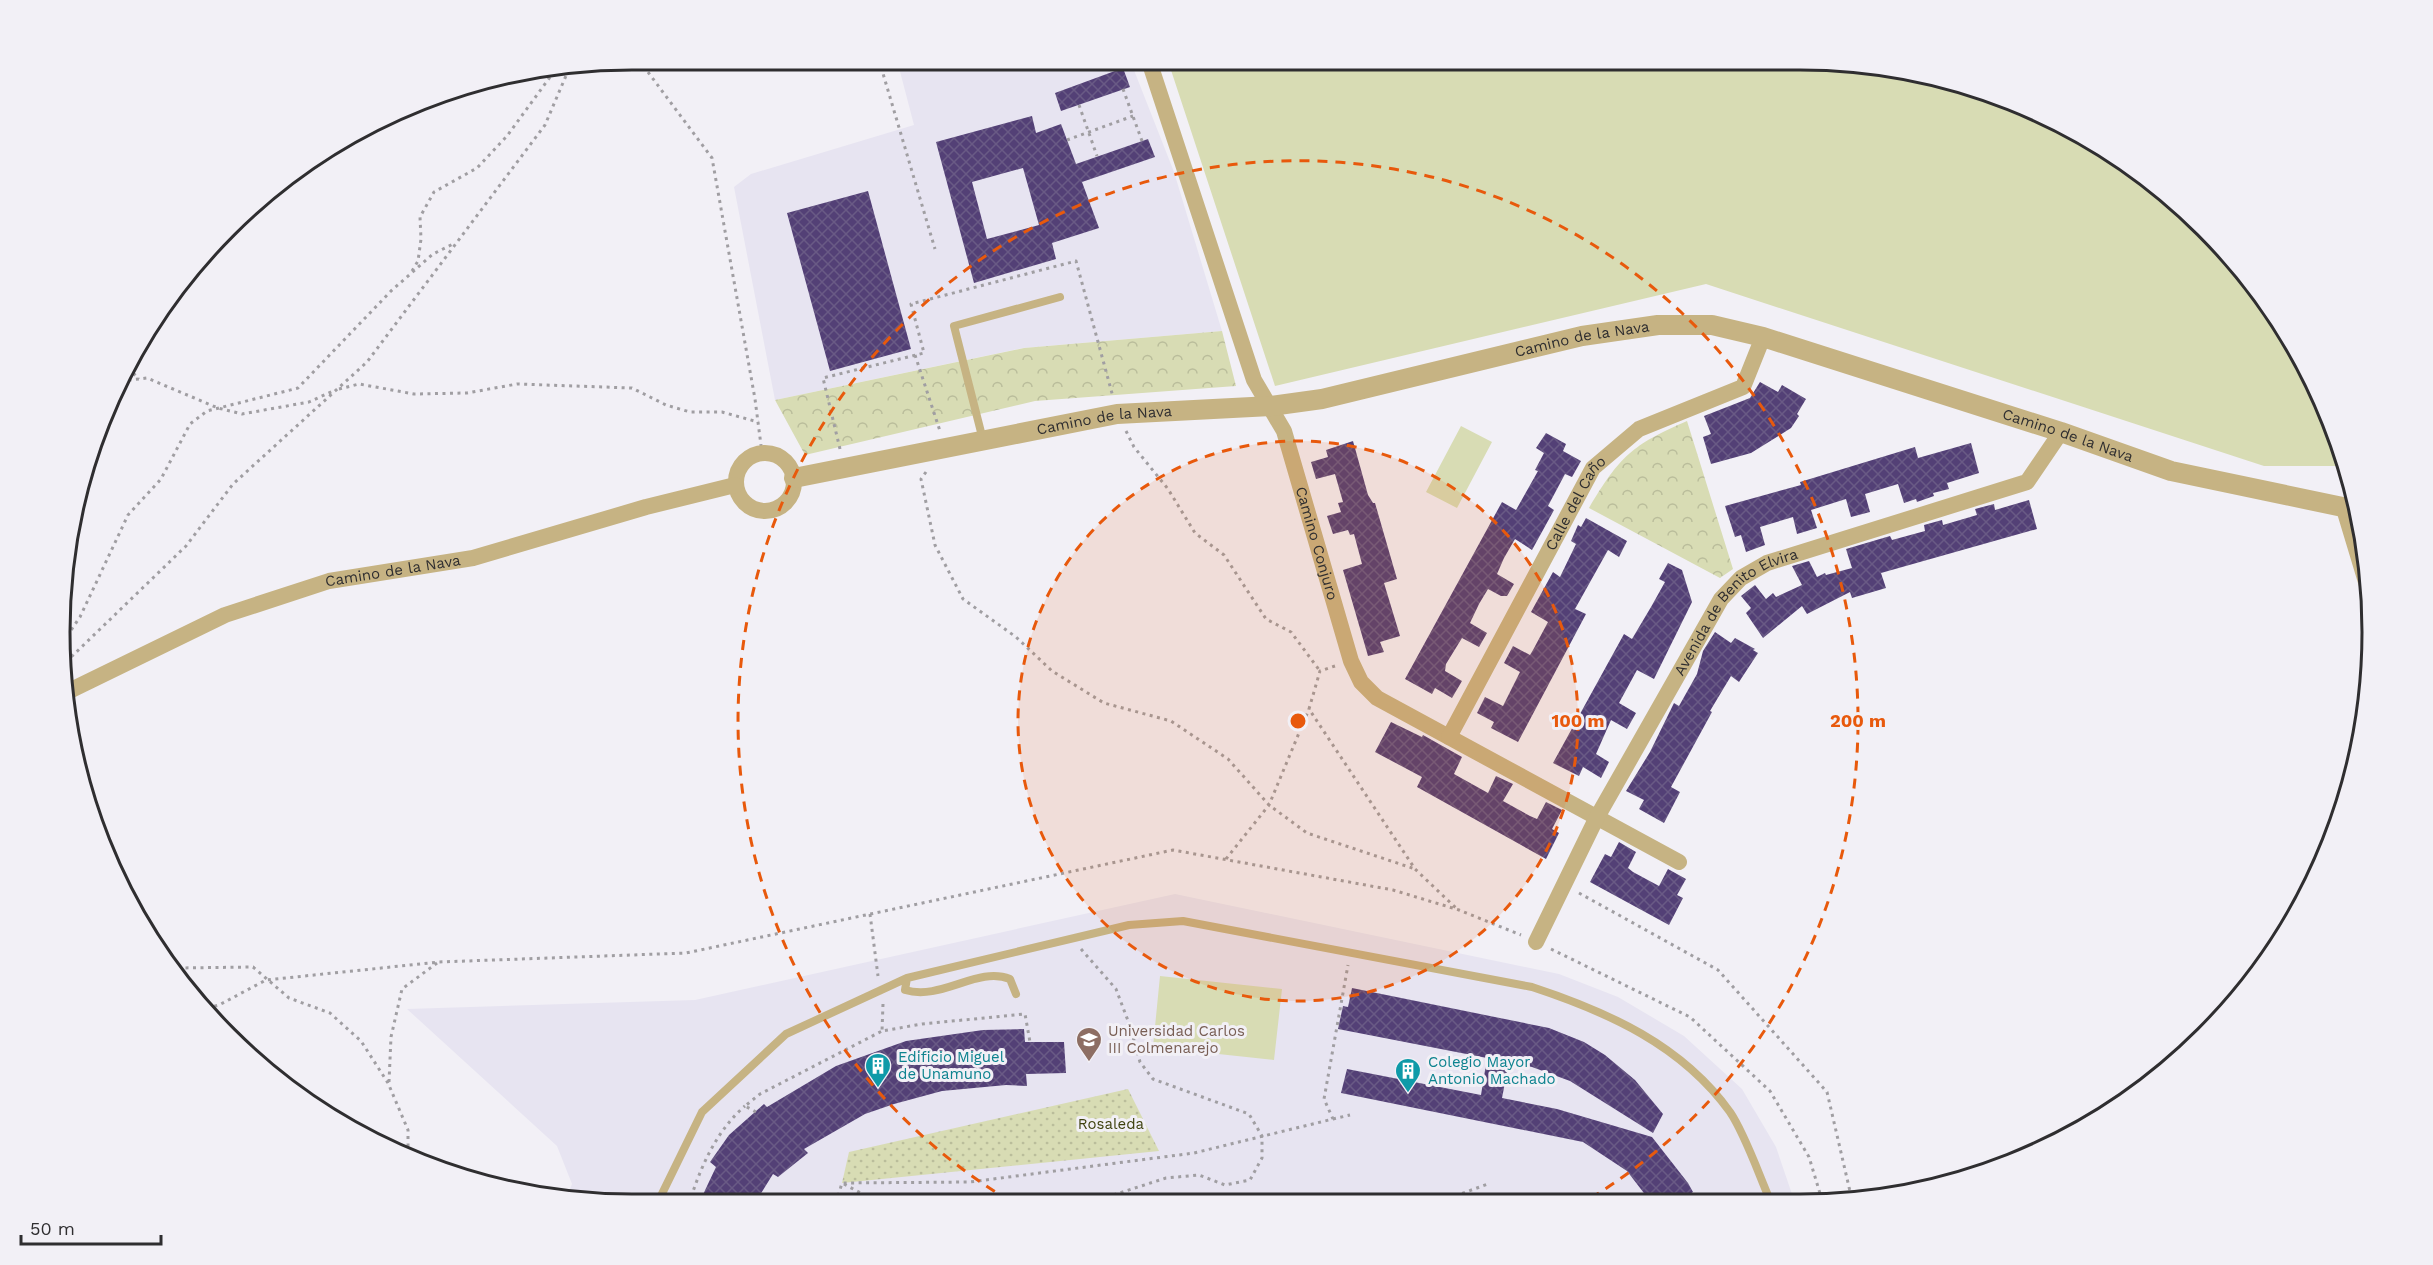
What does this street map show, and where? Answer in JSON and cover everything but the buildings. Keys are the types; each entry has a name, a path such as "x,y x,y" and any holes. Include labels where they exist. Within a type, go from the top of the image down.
{"street":[{"name":"Camino Conjuro","path":"1153,71 1254,380 1284,431 1351,662 1361,682 1377,698 1596,819 1679,862"},
{"name":"Camino de la Nava","path":"794,478 1118,414 1271,406 1322,399 1582,336 1658,325 1712,325 1763,337 2061,432 2171,471 2348,508"},
{"name":"Calle del Caño","path":"1449,737 1593,468 1639,429 1743,387 1763,337"},
{"name":"Avenida de Benito Elvira","path":"1536,942 1562,884 1596,819 1721,599 1741,578 1767,563 2027,482 2061,432"},
{"path":"762,453 783,459 794,478 793,489 788,500 780,508 769,512 757,511 746,506 735,485 742,464 751,456 762,453"},
{"name":"Camino de la Nava","path":"74,689 225,615 329,581 473,558 646,507 735,485"}],"lane":[{"path":"983,440 954,326 1060,297"},
{"path":"662,1194 702,1112 786,1034 907,978 1129,925 1183,921 1532,987 1587,1005 1636,1028 1690,1067 1731,1113 1767,1194"},
{"path":"907,978 905,990 921,994 998,974 1010,979 1016,994"}],"path":[{"path":"647,71 712,158 762,453"},
{"path":"882,71 935,249"},
{"path":"71,657 186,546 233,484 367,362 545,125 567,74"},
{"path":"409,275 418,261 421,239 420,217 434,192 477,168 507,136 551,76"},
{"path":"1123,89 1142,141"},
{"path":"1079,105 1097,156"},
{"path":"1067,140 1133,116"},
{"path":"70,632 80,617 128,515 161,479 190,424 207,411 298,388 409,275 433,254 457,242"},
{"path":"915,355 945,447"},
{"path":"134,374 139,379"},
{"path":"130,380 147,378 218,408 242,414 309,402 337,389 359,384 414,394 467,393 517,384 633,388 666,405 690,412 722,412 758,422"},
{"path":"1118,414 1134,447 1168,489 1195,532 1224,555 1266,619 1291,632 1320,671"},
{"path":"927,471 921,479 935,545 963,600 1016,637 1052,671 1104,703 1171,721 1228,759 1269,805 1306,833 1415,869"},
{"path":"1320,671 1351,662"},
{"path":"1226,860 1269,805 1309,709 1320,671"},
{"path":"1309,709 1415,869 1459,910"},
{"path":"1562,884 1718,970 1827,1092 1850,1192"},
{"path":"870,914 882,991 882,1030"},
{"path":"1071,937 1116,989 1140,1062 1153,1079 1249,1114 1262,1136 1262,1158 1250,1180 1225,1185 1199,1175 1166,1178 1116,1194"},
{"path":"1333,1119 1324,1099 1350,952"},
{"path":"388,1083 391,1037 402,989 439,962"},
{"path":"182,968 253,967 289,998 330,1013 362,1041 388,1083 408,1130 408,1148"},
{"path":"692,1194 699,1170 730,1118 760,1094 882,1030 1025,1014 1030,1042"},
{"path":"745,1106 756,1113"},
{"path":"842,1183 970,1182 1194,1153 1350,1115"},
{"path":"842,1183 862,1194"},
{"path":"839,1194 842,1183"},
{"path":"1460,1194 1488,1184"}],"shaded area":[{"path":"900,71 1134,71 1174,172 1222,331 1023,348 775,400 734,187 751,174 914,125"},
{"name":"Universidad Carlos III Colmenarejo","path":"1175,894 1559,974 1618,997 1684,1036 1742,1089 1776,1147 1792,1194 632,1194 569,1191 572,1184 557,1146 407,1009 695,1000"}],"green space":[{"path":"1171,71 1837,72 1910,81 1981,100 2016,113 2082,146 2143,187 2198,235 2223,262 2268,320 2305,384 2320,417 2337,466 2264,466 1706,284 1275,386"},
{"path":"1222,331 1236,386 1035,401 805,455 775,400 1024,348"},
{"path":"1687,421 1733,569 1720,578 1589,508 1610,476 1629,454 1653,437"},
{"path":"1461,426 1492,442 1457,508 1426,492"},
{"path":"1160,976 1282,989 1274,1060 1153,1047"},
{"name":"Rosaleda","path":"1128,1089 1159,1151 842,1183 849,1152"}],"place":[{"name":"Universidad Carlos III Colmenarejo","path":"1089,1063"},
{"name":"Edificio Miguel de Unamuno","path":"878,1089"},
{"name":"Colegio Mayor Antonio Machado","path":"1408,1094"}]}
